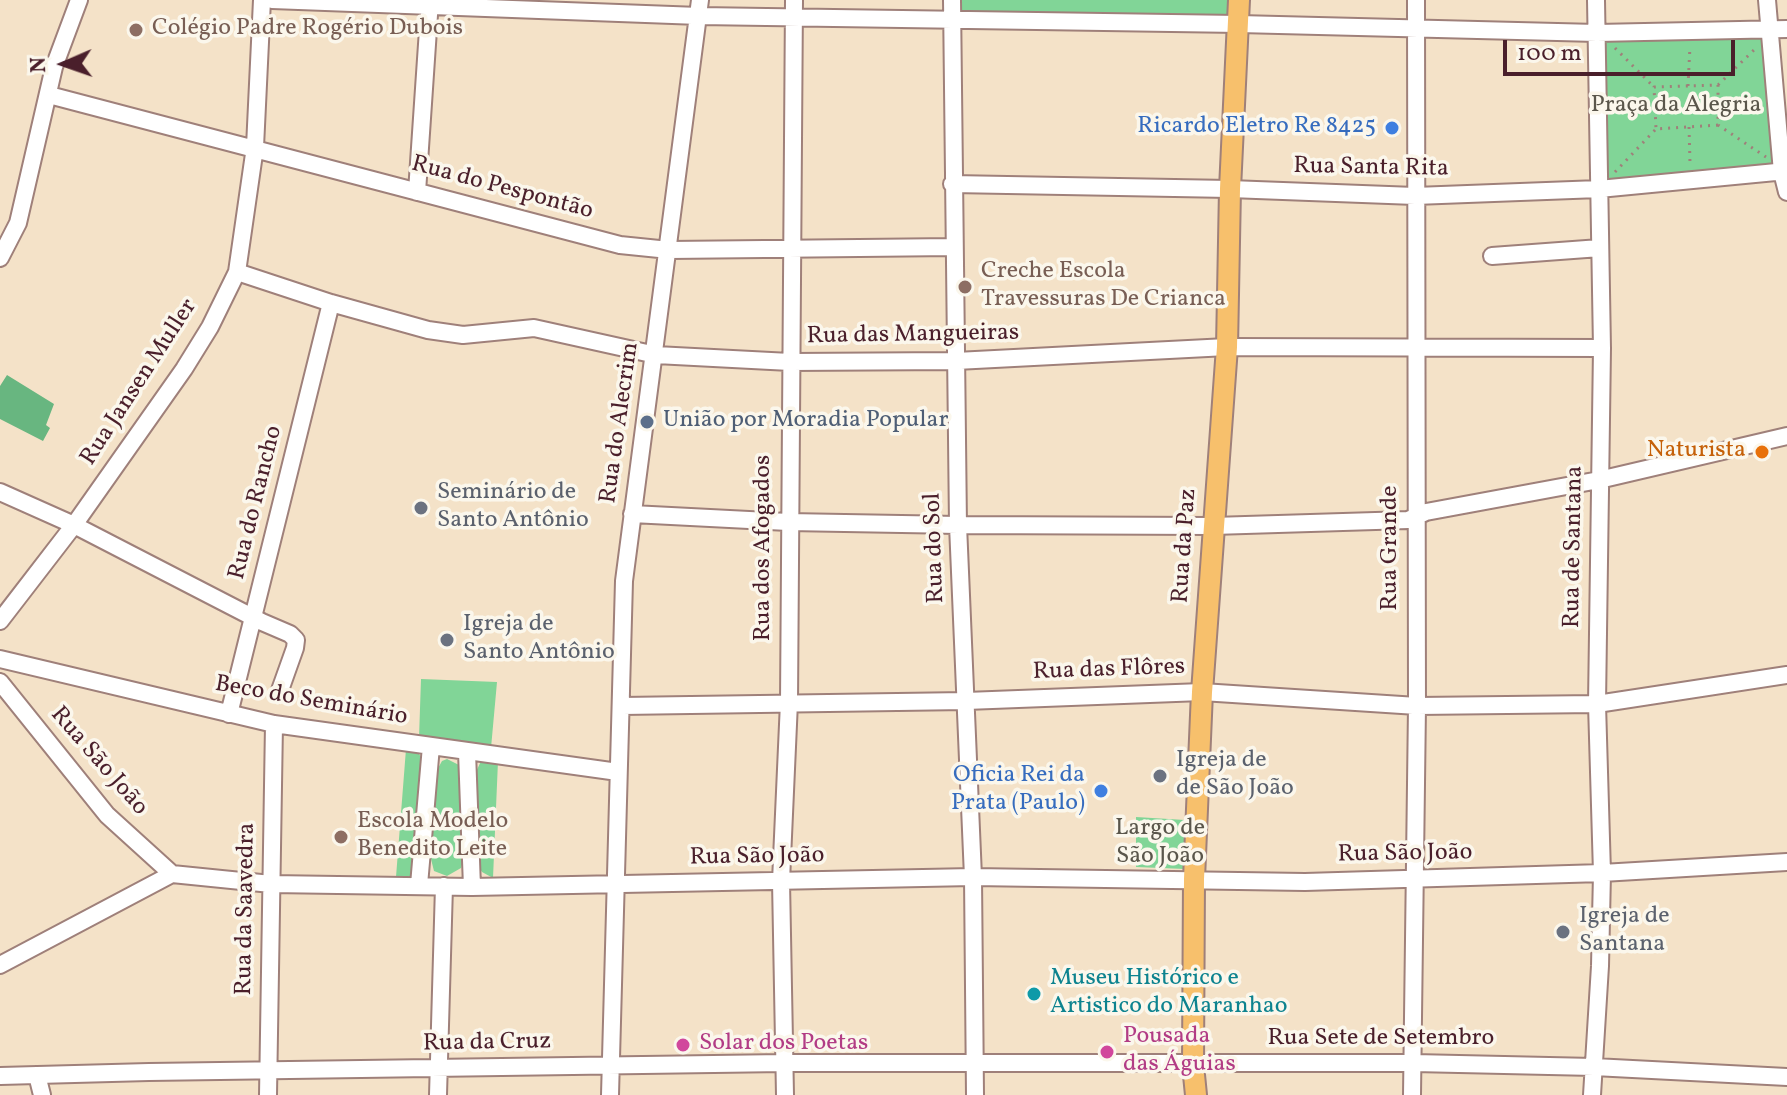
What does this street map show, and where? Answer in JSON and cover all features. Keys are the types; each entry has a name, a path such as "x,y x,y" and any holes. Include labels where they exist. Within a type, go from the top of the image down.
{"main road":[{"name":"Rua da Paz","path":"1196,1095 1193,1065 1194,879 1202,692 1227,347 1230,189 1239,0"}],"street":[{"path":"0,258 18,223 60,46 79,0"},
{"name":"Rua Jansen Muller","path":"0,621 74,525 184,369 210,327 237,272 255,147 262,0"},
{"path":"272,0 794,8 952,21 1416,27 1764,38 1787,29"},
{"name":"Rua do Sol","path":"952,0 958,525 973,877 975,1095"},
{"name":"Rua Grande","path":"1412,1095 1417,706 1416,0"},
{"name":"Rua de Santana","path":"1592,1095 1602,873 1597,704 1602,348 1596,0"},
{"path":"1767,0 1764,38 1787,192"},
{"path":"417,192 430,3"},
{"name":"Rua do Alecrim","path":"610,1095 624,581 700,8"},
{"name":"Rua dos Afogados","path":"785,1095 781,881 789,702 794,8"},
{"name":"Rua do Pespontão","path":"49,95 620,245 669,250 954,247"},
{"name":"Rua Santa Rita","path":"952,184 1415,196 1599,189 1784,171"},
{"path":"1492,256 1600,248"},
{"name":"Rua das Mangueiras","path":"237,272 428,330 463,335 534,328 656,355 790,362 956,361 1227,347 1602,348"},
{"name":"Rua do Rancho","path":"229,714 331,303"},
{"path":"632,514 788,522 958,525 1213,526 1408,520 1426,512 1599,480 1787,436"},
{"path":"0,492 74,525 290,634 296,640 279,693"},
{"name":"Beco do Seminário","path":"0,659 274,724 618,772"},
{"name":"Rua das Flôres","path":"622,706 966,701 1202,692 1417,706 1597,704 1787,675"},
{"name":"Rua São João","path":"0,682 107,815 172,874 271,884 472,887 973,877 1305,882 1602,873 1787,862"},
{"name":"Rua da Saavedra","path":"268,1095 274,724"},
{"path":"419,885 431,746"},
{"path":"467,752 472,887"},
{"path":"0,965 172,874"},
{"path":"438,1095 444,886"},
{"name":"Rua da Cruz","path":"0,1076 784,1063 975,1064"},
{"name":"Rua Sete de Setembro","path":"975,1064 1478,1064 1787,1077"},
{"path":"37,1075 42,1095"}],"path":[{"path":"1746,45 1764,38"},
{"path":"1761,60 1764,38"},
{"path":"1654,87 1718,85 1764,38"},
{"path":"1612,45 1628,45"},
{"path":"1612,45 1613,58"},
{"path":"1612,45 1654,87 1656,129"},
{"path":"1688,86 1690,45"},
{"path":"1718,85 1718,125"},
{"path":"1613,97 1614,109 1655,108"},
{"path":"1718,106 1763,104"},
{"path":"1615,172 1656,129 1718,125 1766,157"},
{"path":"1689,127 1690,164"},
{"path":"1766,144 1766,157"},
{"path":"1615,156 1615,172"},
{"path":"1751,158 1766,157"},
{"path":"1615,172 1630,171"}],"green space":[{"path":"962,0 1231,0 1230,18 962,15"},
{"name":"Praça da Alegria","path":"1763,38 1775,165 1607,180 1604,39"},
{"path":"7,375 54,404 46,425 50,428 43,441 0,419 0,386"},
{"path":"421,679 497,682 491,748 419,738"},
{"path":"406,749 418,752 423,761 415,869 410,876 403,878 396,877"},
{"path":"447,759 461,766 463,861 461,868 447,876 434,871 431,859 436,772 442,761"},
{"path":"481,761 498,761 493,878 478,866 476,772"},
{"name":"Largo de São João","path":"1136,817 1185,820 1185,869 1136,867"}],"place":[{"name":"Colégio Padre Rogério Dubois","path":"136,30"},
{"name":"Ricardo Eletro Re 8425","path":"1392,128"},
{"name":"Creche Escola Travessuras De Crianca","path":"965,287"},
{"name":"União por Moradia Popular","path":"647,422"},
{"name":"Naturista","path":"1762,452"},
{"name":"Seminário de Santo Antônio","path":"421,508"},
{"name":"Igreja de Santo Antônio","path":"447,640"},
{"name":"Igreja de de São João","path":"1160,776"},
{"name":"Oficia Rei da Prata (Paulo)","path":"1101,791"},
{"name":"Escola Modelo Benedito Leite","path":"341,837"},
{"name":"Igreja de Santana","path":"1563,932"},
{"name":"Museu Histórico e Artistico do Maranhao","path":"1034,994"},
{"name":"Solar dos Poetas","path":"683,1045"},
{"name":"Pousada das Águias","path":"1107,1052"}]}
